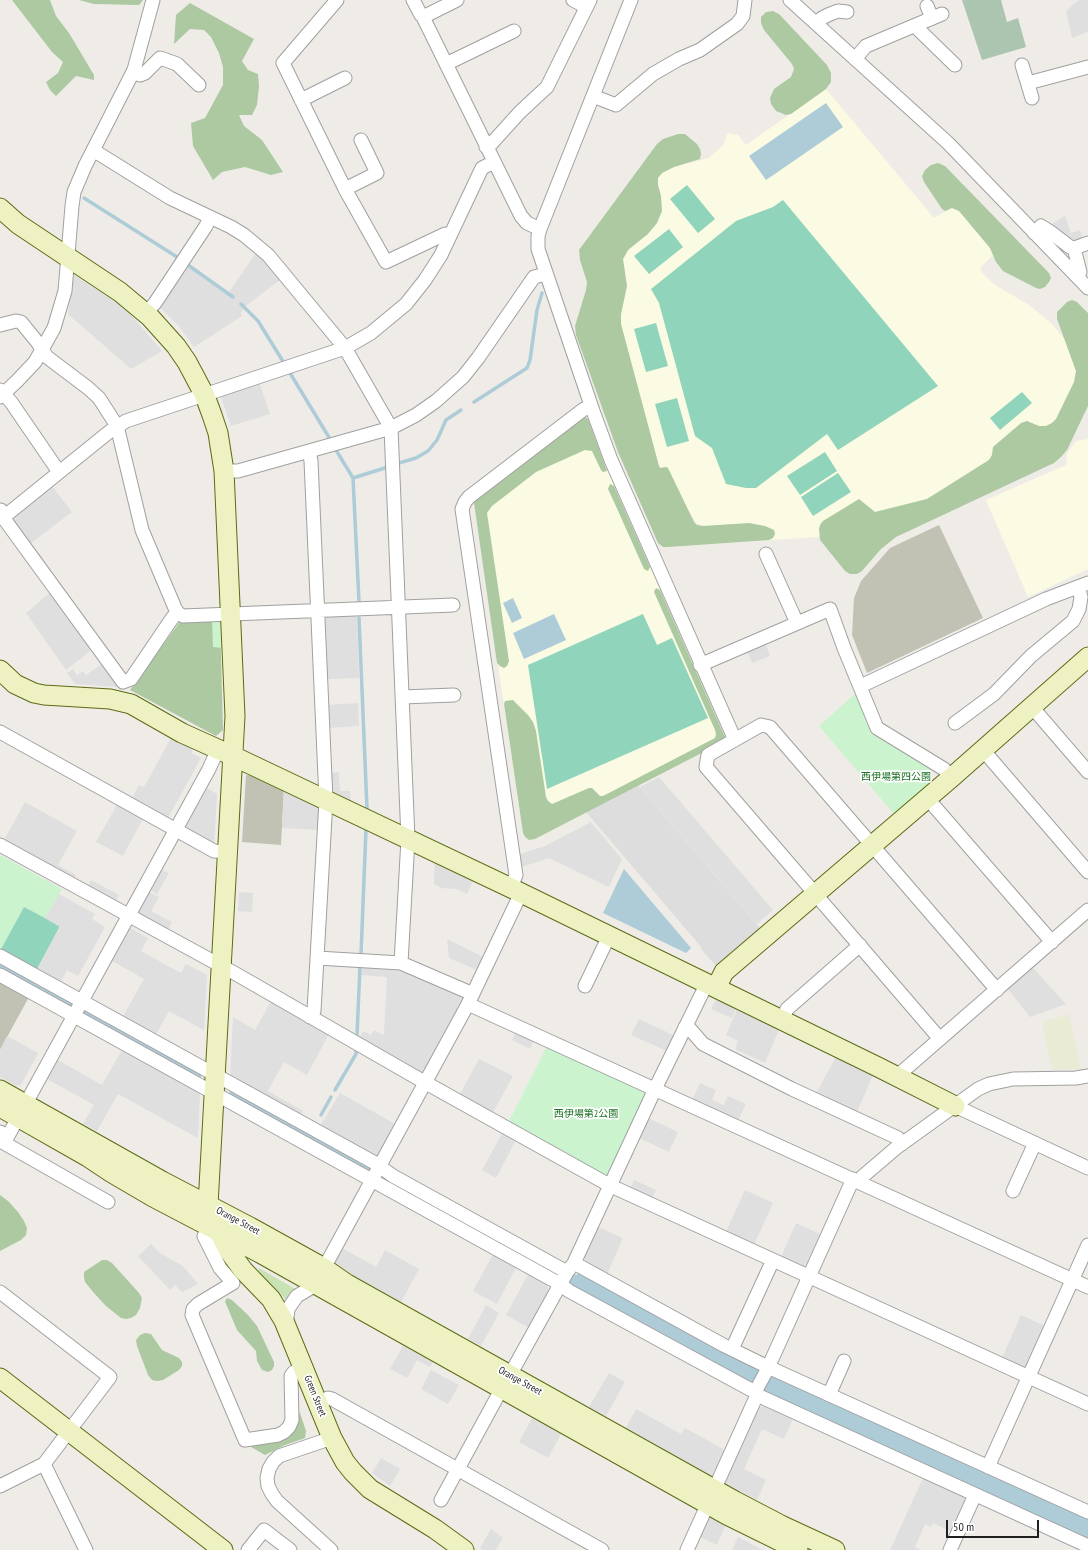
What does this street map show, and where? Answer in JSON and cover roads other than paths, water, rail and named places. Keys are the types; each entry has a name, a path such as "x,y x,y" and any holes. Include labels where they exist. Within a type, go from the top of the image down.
{"street":[{"path":"60,472 10,402 1,394 26,372 42,350 54,328 65,291 73,199 82,173 133,72 153,0"},
{"path":"337,0 283,63 345,189 386,262 445,234 450,236"},
{"path":"413,0 421,16 423,17 521,216 527,223 540,229"},
{"path":"423,17 457,0"},
{"path":"486,147 491,144 520,112 547,87 588,4 573,0"},
{"path":"631,0 540,229 538,236 538,249 591,407 624,492 734,740"},
{"path":"593,96 616,105 653,74 679,59 700,50 737,24 743,16 745,0"},
{"path":"792,1 948,143 1088,288"},
{"path":"817,24 822,18 830,14 847,12"},
{"path":"855,59 866,46 917,25 934,13"},
{"path":"917,25 919,30 955,65"},
{"path":"446,64 514,31"},
{"path":"133,72 140,75 145,73 160,58 177,64 199,85"},
{"path":"1022,66 1032,98"},
{"path":"1028,83 1088,67"},
{"path":"301,100 345,78"},
{"path":"345,189 377,173 361,140"},
{"path":"93,150 164,195 231,227 244,235 268,255 345,348 391,428 408,839 401,963"},
{"path":"178,613 173,617 131,679 123,682 5,520 3,512 60,472 117,426 135,417 345,348 371,333 406,304 425,280 441,255 482,168 494,162"},
{"path":"0,208 18,224 120,292 146,313 176,346 187,362 204,394 218,433 224,471 235,716 226,752 228,852 208,1205"},
{"path":"146,313 155,303 206,226 210,217"},
{"path":"1034,232 1041,226 1070,247 1074,248 1088,243"},
{"path":"1074,248 1080,272 1077,276"},
{"path":"224,471 238,471 391,428 427,408 454,386 478,358 534,277 546,274"},
{"path":"0,324 16,321 21,322 47,357 93,393 103,404 117,426 142,530 178,613 183,616 188,616 453,605"},
{"path":"286,1326 288,1309 297,1296 312,1287 322,1277 371,1180 426,1083 470,999 516,890 516,876 462,509 464,502 584,409 591,407"},
{"path":"309,451 311,461 326,800 314,1011 310,1017"},
{"path":"766,554 798,623"},
{"path":"865,684 1046,599 1083,585"},
{"path":"955,723 994,694 1031,656 1073,621 1079,609 1083,585"},
{"path":"700,665 830,609 844,648 877,728 944,769 952,778"},
{"path":"441,1500 560,1284 571,1267 611,1186 685,1027 711,986 724,972 952,778 1032,707 1086,664"},
{"path":"0,670 15,684 34,693 44,695 110,699 131,704 182,733 226,752 516,890 955,1106 1088,1168"},
{"path":"402,696 454,694"},
{"path":"1032,707 1088,772"},
{"path":"940,1039 706,767 708,755 761,725 770,727 997,990"},
{"path":"0,732 214,851 228,852"},
{"path":"983,750 1088,872"},
{"path":"108,1202 4,1143 4,1134 22,1110 212,763 226,752"},
{"path":"927,798 1052,942"},
{"path":"0,845 611,1186 1088,1404"},
{"path":"899,1078 902,1072 1088,910"},
{"path":"585,986 609,936"},
{"path":"782,1020 787,1009 860,945"},
{"path":"0,956 78,1008 214,1084 371,1180 560,1284 569,1291 756,1393 1088,1546"},
{"path":"317,958 401,963 470,999 655,1089 1088,1287"},
{"path":"0,975 78,1008 214,1084 379,1166 393,1176 768,1368 829,1394 1088,1512"},
{"path":"685,1027 690,1029 703,1044 792,1090 898,1138 902,1144"},
{"path":"687,1550 809,1276 856,1181 902,1144 978,1089 1001,1080 1076,1078 1088,1076"},
{"path":"0,1090 22,1110"},
{"path":"0,1107 22,1110"},
{"name":"Orange Street","path":"22,1110 208,1205 322,1277"},
{"name":"Orange Street","path":"22,1110 112,1173 214,1228 322,1277 347,1284 506,1382 711,1497 781,1525 835,1550"},
{"path":"1014,1191 1035,1144"},
{"name":"Green Street","path":"208,1205 214,1228 236,1260 271,1299 286,1326 332,1438 345,1462 366,1485 447,1536 464,1550"},
{"path":"214,1228 204,1236 220,1268 233,1283 198,1304 193,1309 192,1315 245,1440 278,1434 284,1432 289,1427 292,1420 291,1376 294,1372 303,1368"},
{"path":"988,1467 1088,1245"},
{"path":"732,1349 773,1260"},
{"path":"0,1292 110,1377 44,1464 0,1486"},
{"path":"829,1394 844,1361"},
{"path":"0,1378 223,1550"},
{"path":"318,1402 328,1398 332,1399 602,1550"},
{"path":"331,1550 277,1501 268,1486 267,1478 269,1469 279,1456 332,1438"},
{"path":"44,1464 86,1550"},
{"path":"950,1550 975,1495"},
{"name":"Orange Street","path":"711,1497 751,1527 798,1550"},
{"path":"248,1550 264,1530 290,1550"}],"water":[{"path":"826,103 843,127 766,180 749,156"},
{"path":"513,598 522,618 512,623 503,603"},
{"path":"554,614 566,640 524,659 513,633"},
{"path":"624,869 691,948 686,953 603,913"},
{"path":"0,962 201,1074 201,1080 0,969"},
{"path":"230,1090 373,1169 371,1173 229,1096"},
{"path":"579,1272 1088,1518 1088,1540 764,1392 568,1285 574,1274 577,1275"}],"waterway":[{"path":"84,198 177,257"},
{"path":"188,265 233,297"},
{"path":"474,402 527,368 530,360 537,310 542,293"},
{"path":"241,304 258,321 284,363"},
{"path":"290,373 330,439"},
{"path":"399,463 416,458 428,451 437,440 446,420 461,410"},
{"path":"336,450 353,478 359,602"},
{"path":"353,478 388,467"},
{"path":"359,618 367,809"},
{"path":"361,954 366,829"},
{"path":"357,1035 360,966"},
{"path":"335,1090 356,1054 356,1049"},
{"path":"321,1115 331,1097"}],"park label":[{"name":"西伊場第四公園","path":"896,777"},
{"name":"西伊場第2公園","path":"586,1114"}]}
